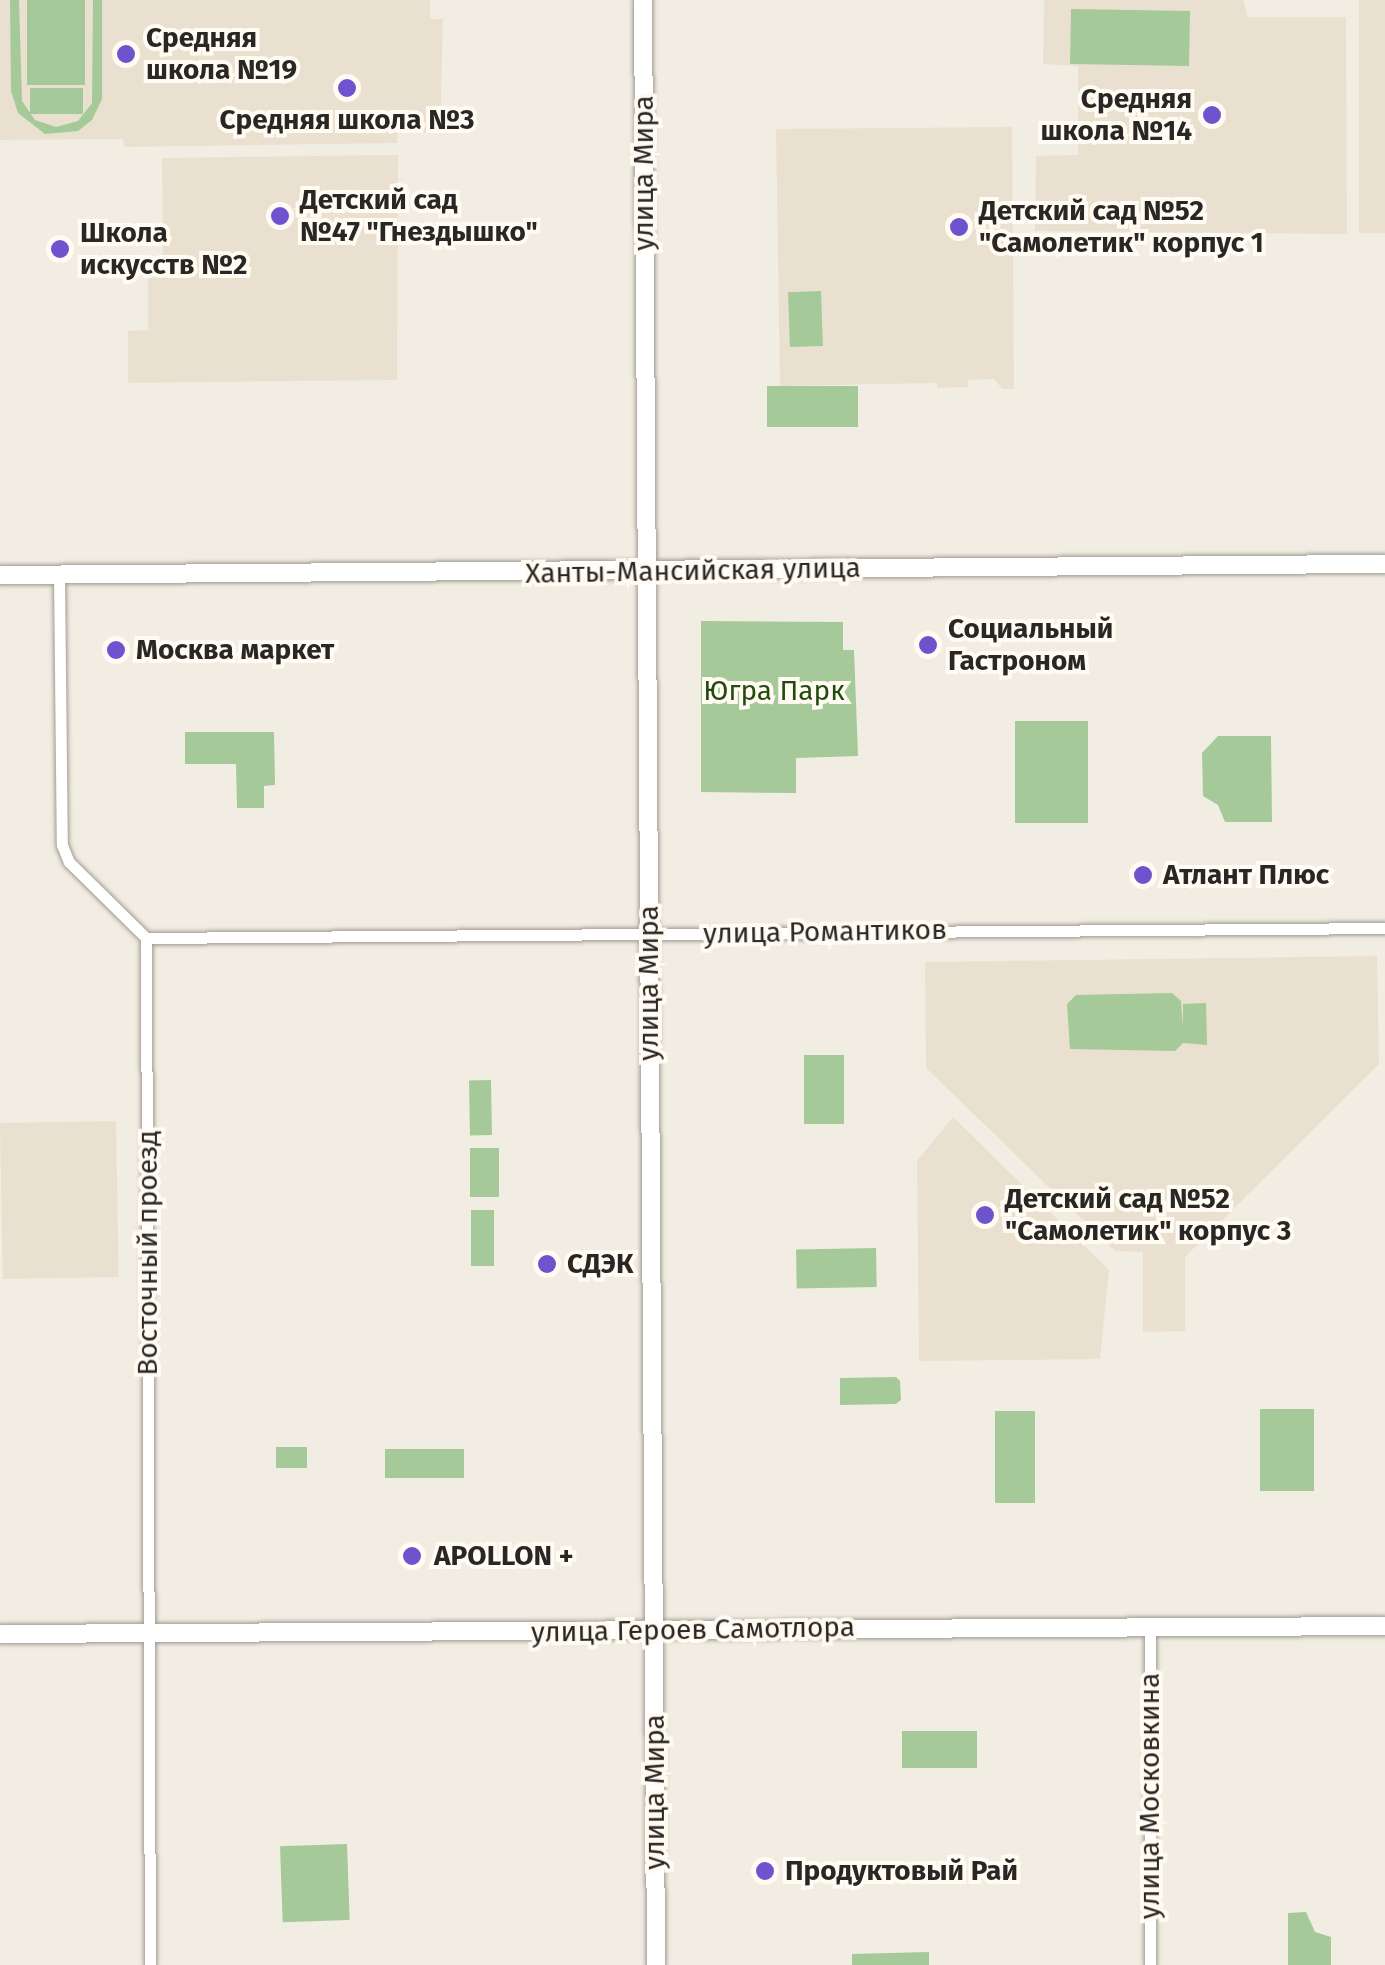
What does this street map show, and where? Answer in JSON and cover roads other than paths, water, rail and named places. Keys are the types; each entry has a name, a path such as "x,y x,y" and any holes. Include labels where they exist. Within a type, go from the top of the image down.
{"main road":[{"name":"улица Мира","path":"643,0 656,1965"},
{"name":"Ханты-Мансийская улица","path":"0,575 1385,564"},
{"name":"улица Героев Самотлора","path":"0,1634 1385,1626"}],"street":[{"path":"59,575 62,845 69,862 146,938"},
{"name":"улица Романтиков","path":"146,938 1385,928"},
{"name":"Восточный проезд","path":"146,938 150,1965"},
{"name":"улица Московкина","path":"1150,1626 1150,1965"}],"place":[{"name":"Средняя школа №19","path":"126,54"},
{"name":"Средняя школа №3","path":"347,88"},
{"name":"Средняя школа №14","path":"1212,115"},
{"name":"Детский сад №47 \"Гнездышко\"","path":"280,216"},
{"name":"Детский сад №52 \"Самолетик\" корпус 1","path":"959,227"},
{"name":"Школа искусств №2","path":"60,249"},
{"name":"Социальный Гастроном","path":"928,645"},
{"name":"Москва маркет","path":"116,650"},
{"name":"Атлант Плюс","path":"1143,875"},
{"name":"Детский сад №52 \"Самолетик\" корпус 3","path":"985,1215"},
{"name":"СДЭК","path":"547,1264"},
{"name":"APOLLON +","path":"412,1556"},
{"name":"Продуктовый Рай","path":"765,1871"}],"park label":[{"name":"Югра Парк","path":"774,691"}]}
